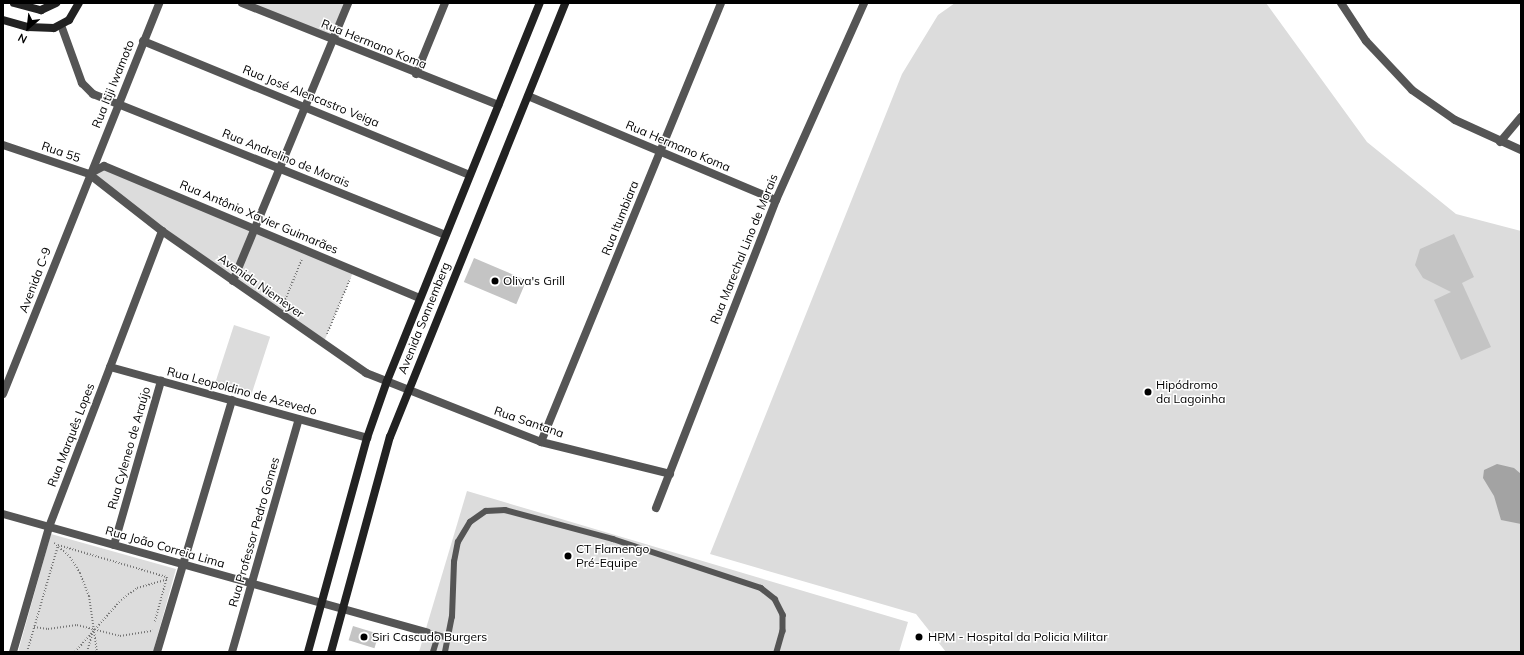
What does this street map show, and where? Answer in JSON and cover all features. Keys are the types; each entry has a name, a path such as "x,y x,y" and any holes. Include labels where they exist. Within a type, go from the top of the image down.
{"street":[{"path":"14,3 30,9 54,5"},
{"path":"3,20 44,29 61,25 74,15 79,3"},
{"name":"Rua Itiji Iwamoto","path":"89,174 159,3"},
{"name":"Rua Hermano Koma","path":"242,3 255,5 332,41 498,105"},
{"path":"233,281 348,3"},
{"path":"416,74 445,3"},
{"name":"Avenida Sonnemberg","path":"308,652 367,438 387,381 540,3"},
{"name":"Avenida Sonnemberg","path":"331,652 390,437 408,389 565,3"},
{"name":"Rua Itumbiara","path":"541,442 721,3"},
{"name":"Rua Marechal Lino de Morais","path":"656,508 776,200 864,3"},
{"path":"1341,3 1366,42 1412,90 1455,120 1500,142 1521,150"},
{"name":"Rua Andrelino de Morais","path":"61,25 82,83 93,94 445,235"},
{"name":"Rua José Alencastro Veiga","path":"143,41 305,106 470,175"},
{"name":"Rua Hermano Koma","path":"528,96 776,200"},
{"path":"1500,142 1521,117"},
{"name":"Rua 55","path":"3,145 89,174 107,190"},
{"name":"Rua Antônio Xavier Guimarães","path":"89,174 104,166 420,298"},
{"name":"Avenida C-9","path":"3,394 89,174"},
{"name":"Avenida Niemeyer","path":"107,190 162,231 322,344 366,373 408,389"},
{"name":"Rua Marquês Lopes","path":"13,652 49,527 162,231"},
{"name":"Rua Leopoldino de Azevedo","path":"110,367 367,438"},
{"name":"Rua Cyleneo de Araújo","path":"114,545 161,381"},
{"name":"Rua Santana","path":"408,389 541,442 670,474"},
{"path":"157,652 177,580 232,400"},
{"name":"Rua Professor Pedro Gomes","path":"232,652 299,418"},
{"name":"Rua João Correia Lima","path":"3,514 343,608"},
{"path":"343,608 427,632"}],"lane":[{"path":"445,652 448,638 458,542 470,522 486,511 505,510 613,539 761,588 775,599 783,615 783,631 777,652"},
{"path":"427,632 448,638"},
{"path":"433,652 438,636"}],"path":[{"path":"279,314 306,250"},
{"path":"322,344 354,270"},
{"path":"46,536 70,557 80,573 89,596 97,652"},
{"path":"58,546 160,574 167,579"},
{"path":"27,652 58,546"},
{"path":"150,638 167,579"},
{"path":"75,652 121,600 137,588 167,579 177,580"},
{"path":"21,623 48,629 69,625 120,636 152,631 162,633"},
{"path":"87,652 94,630"}],"shaded area":[{"path":"256,3 348,3 332,41 254,8"},
{"name":"Hipódromo da Lagoinha","path":"955,3 1266,3 1367,142 1456,214 1521,231 1521,652 946,652 916,614 710,554 902,74 938,15"},
{"path":"105,166 354,270 323,344 89,174"},
{"path":"234,325 270,337 251,397 215,385"},
{"path":"1497,464 1514,468 1521,474 1521,524 1501,520 1494,496 1483,478 1484,470"},
{"name":"CT Flamengo Pré-Equipe","path":"467,491 908,622 899,652 419,652"},
{"path":"51,534 176,569 153,652 18,652"}],"building":[{"path":"1454,234 1474,277 1462,283 1491,347 1461,360 1434,300 1451,292 1423,278 1415,265 1420,249"},
{"name":"Oliva's Grill","path":"474,258 526,280 516,304 464,282"},
{"name":"Siri Cascudo Burgers","path":"353,626 379,634 374,648 349,640"}],"place":[{"name":"Oliva's Grill","path":"495,281"},
{"name":"Hipódromo da Lagoinha","path":"1148,392"},
{"name":"CT Flamengo Pré-Equipe","path":"568,556"},
{"name":"Siri Cascudo Burgers","path":"364,637"},
{"name":"HPM - Hospital da Policia Militar","path":"919,637"}]}
